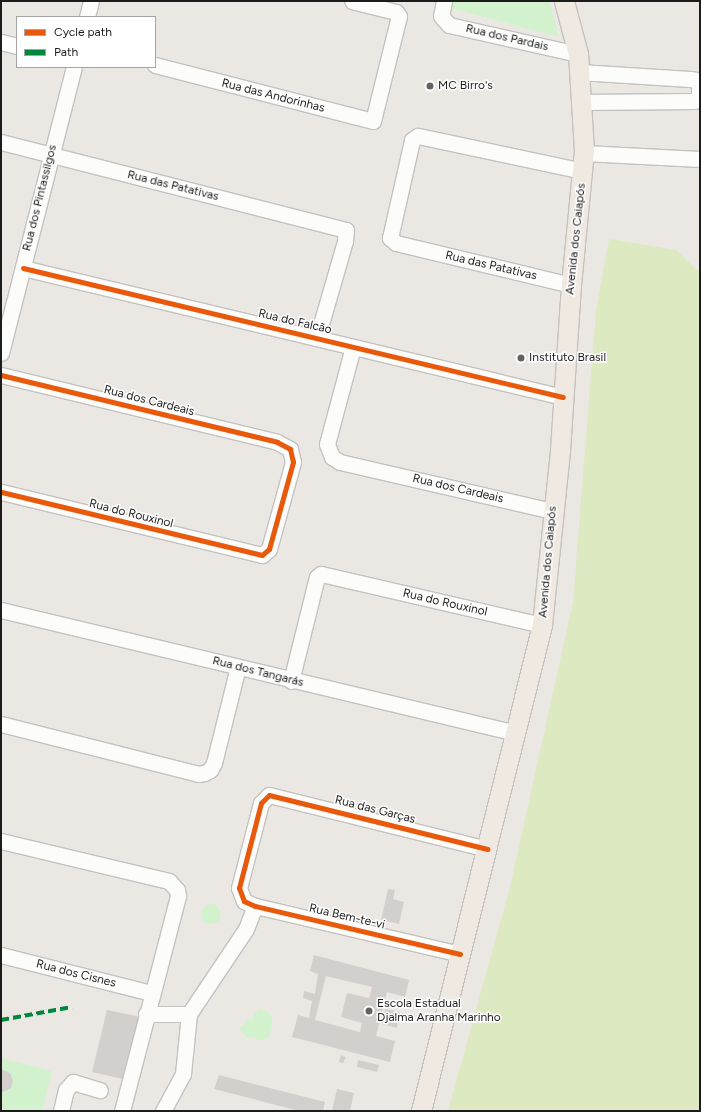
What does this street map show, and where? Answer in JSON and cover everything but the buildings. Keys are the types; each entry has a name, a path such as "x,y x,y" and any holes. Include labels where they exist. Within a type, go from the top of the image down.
{"main road":[{"name":"Avenida dos Caiapós","path":"421,1111 542,625 560,450 571,285 583,162 582,102 579,63 564,1"}],"street":[{"path":"87,16 91,1"},
{"name":"Rua das Andorinhas","path":"156,65 373,121 399,20 396,12 352,1"},
{"name":"Rua dos Pardais","path":"444,1 441,16 449,25 579,63 696,80 699,85 699,98 694,102 582,102"},
{"path":"1,42 16,46"},
{"name":"Rua dos Pintassilgos","path":"1,353 6,313 23,268 74,68"},
{"name":"Rua das Patativas","path":"571,285 396,243 390,238 412,140 421,135 583,162"},
{"name":"Rua das Patativas","path":"1,142 346,230 345,241 317,338"},
{"path":"583,162 700,159"},
{"name":"Rua do Falcão","path":"23,268 563,397"},
{"name":"Rua dos Cardeais","path":"353,347 327,444 332,457 340,462 553,511"},
{"name":"Rua dos Cardeais","path":"1,375 277,442 290,449 293,462 269,549 262,555 257,555"},
{"name":"Rua do Rouxinol","path":"1,492 257,555"},
{"name":"Rua do Rouxinol","path":"291,681 317,577 323,574 542,625"},
{"name":"Rua dos Tangarás","path":"1,610 291,681 516,733"},
{"path":"1,724 198,774 210,770 214,764 238,667"},
{"name":"Rua das Garças","path":"239,888 261,803 269,795 276,795 487,849"},
{"path":"1,841 169,881 177,890 178,896 151,992 122,1111"},
{"name":"Rua Bem-te-vi","path":"239,888 244,901 255,906 460,954"},
{"path":"163,1111 183,1074 189,1014 246,929 255,906"},
{"name":"Rua dos Cisnes","path":"1,955 151,992"},
{"path":"146,1014 189,1014"},
{"path":"61,1111 66,1090 73,1082 100,1090"}],"green space":[{"path":"451,1 549,1 559,37 450,8"},
{"path":"609,239 676,250 700,273 700,1111 448,1111 510,887 573,602 596,311"},
{"path":"211,904 218,907 221,914 218,921 211,924 204,921 201,914 204,907"},
{"path":"260,1009 267,1011 273,1018 269,1037 260,1041 254,1037 247,1038 239,1029 247,1020 253,1019 255,1012"},
{"path":"1,1058 52,1071 42,1111 1,1111"}],"marked path":[{"path":"1,1020 72,1007"}],"cycle path":[{"path":"23,268 563,397"},
{"path":"1,375 277,442 290,449 293,462 269,549 262,555 1,492"},
{"path":"460,954 255,906 244,901 239,888 261,803 269,795 487,849"}],"place":[{"name":"MC Birro's","path":"430,86"},
{"name":"Instituto Brasil","path":"521,358"},
{"name":"Escola Estadual Djalma Aranha Marinho","path":"369,1011"}]}
